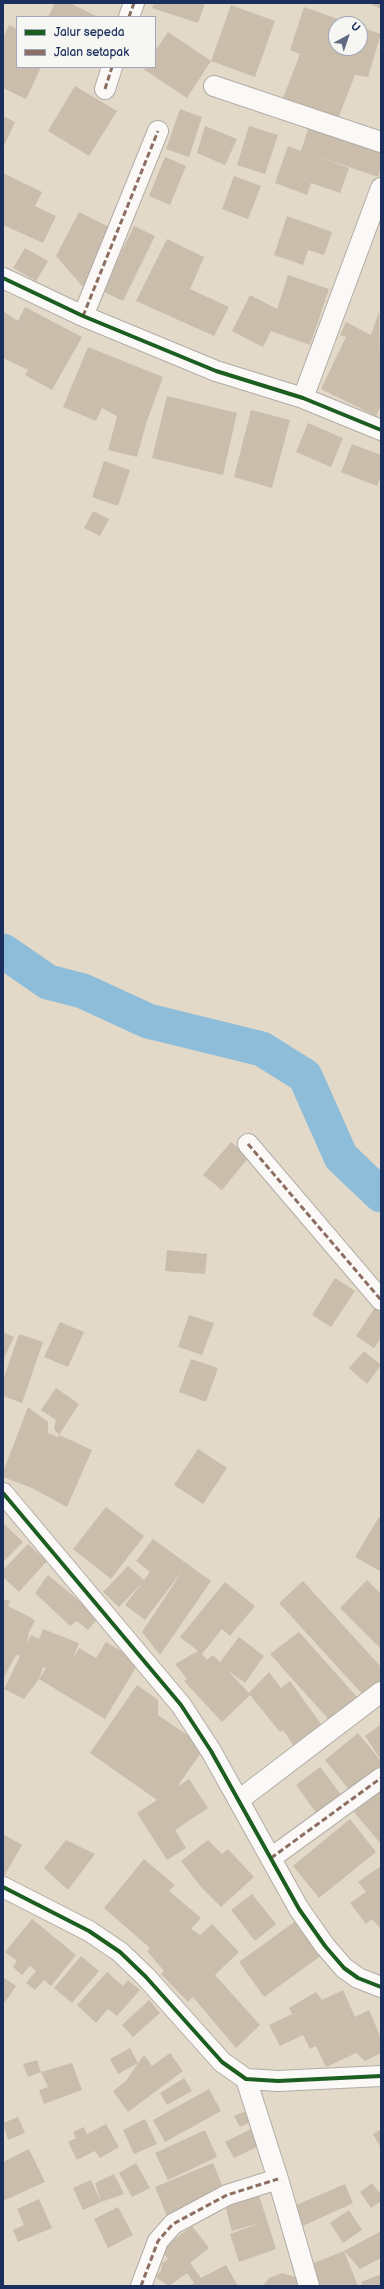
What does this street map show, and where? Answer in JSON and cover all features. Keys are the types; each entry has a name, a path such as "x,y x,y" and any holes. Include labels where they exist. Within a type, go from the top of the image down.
{"street":[{"path":"130,16 134,3"},
{"path":"104,89 112,68"},
{"path":"214,86 381,142"},
{"path":"84,316 158,131"},
{"path":"303,398 381,188"},
{"path":"3,278 84,316 216,371 303,398 381,430"},
{"path":"248,1144 381,1300"},
{"path":"3,1493 181,1706 211,1751 299,1909 325,1946 344,1968 358,1978 381,1987"},
{"path":"239,1800 381,1692"},
{"path":"271,1858 381,1778"},
{"path":"3,1888 89,1931 120,1952 146,1977 222,2062 246,2079 278,2081 381,2076"},
{"path":"246,2079 278,2179 309,2286"},
{"path":"141,2286 158,2241 173,2224 227,2195 278,2179"}],"building":[{"path":"55,3 70,3 96,16 48,16"},
{"path":"154,3 205,3 198,23 152,8"},
{"path":"369,3 381,3 381,9"},
{"path":"231,5 275,21 255,77 211,61"},
{"path":"304,7 329,16 328,16 328,56 368,56 368,30 381,34 368,77 355,75 338,119 283,98 300,54 290,50"},
{"path":"9,25 16,28 16,68 41,68 26,99 3,88 3,38"},
{"path":"168,32 211,61 187,98 143,69 156,68 156,50"},
{"path":"75,86 117,111 89,156 48,131"},
{"path":"180,109 202,117 189,157 166,149"},
{"path":"3,116 15,122 3,148"},
{"path":"205,126 237,139 225,165 197,153"},
{"path":"249,126 278,135 265,174 237,165"},
{"path":"309,126 381,151 381,168 378,177 314,155 349,168 340,193 311,183 307,195 275,183 288,146 301,151"},
{"path":"165,157 186,166 170,205 149,196"},
{"path":"3,173 42,192 35,206 56,216 43,243 3,225"},
{"path":"234,176 261,186 248,219 222,209"},
{"path":"79,212 113,229 83,287 56,256"},
{"path":"287,216 332,232 324,255 308,250 303,265 274,255"},
{"path":"134,226 155,236 123,301 102,291"},
{"path":"167,239 204,257 190,289 229,307 214,336 136,301"},
{"path":"25,248 48,261 36,281 13,268"},
{"path":"288,275 329,289 310,345 271,331 263,347 232,331 250,295 277,309"},
{"path":"25,307 82,337 52,390 25,375 28,370 3,358 3,311 18,321"},
{"path":"379,312 381,405 376,416 321,389 346,337 340,335 346,322 371,335"},
{"path":"88,347 163,377 146,424 137,457 108,450 117,416 102,408 96,421 63,407"},
{"path":"167,396 237,413 223,475 152,458"},
{"path":"251,410 290,420 272,488 234,477"},
{"path":"308,423 343,438 331,467 296,452"},
{"path":"352,444 381,455 381,475 377,486 341,472"},
{"path":"104,461 130,470 118,506 92,497"},
{"path":"93,511 109,519 100,536 84,528"},
{"path":"231,1142 249,1157 222,1190 203,1175"},
{"path":"167,1250 207,1254 205,1274 165,1271"},
{"path":"335,1278 355,1291 331,1327 312,1315"},
{"path":"376,1306 381,1309 381,1338 374,1348 356,1336"},
{"path":"189,1315 214,1323 202,1355 178,1347"},
{"path":"60,1322 84,1332 68,1367 44,1357"},
{"path":"3,1332 14,1337 3,1360"},
{"path":"19,1334 43,1342 22,1403 3,1396 3,1380"},
{"path":"364,1351 381,1365 367,1384 349,1368"},
{"path":"191,1359 218,1368 206,1402 179,1392"},
{"path":"56,1388 79,1404 59,1435 54,1429 56,1420 41,1410"},
{"path":"28,1407 48,1422 48,1433 58,1437 59,1435 92,1450 67,1507 32,1488 3,1477 3,1472"},
{"path":"198,1449 227,1468 203,1504 174,1485"},
{"path":"106,1507 144,1536 111,1579 73,1549"},
{"path":"379,1517 381,1518 380,1571 355,1557"},
{"path":"3,1523 23,1542 3,1562"},
{"path":"153,1539 211,1581 160,1655 142,1632 183,1570 145,1620 125,1605 143,1582 119,1607 103,1592 128,1566 144,1580 150,1572 136,1561"},
{"path":"28,1544 47,1561 19,1592 3,1577 3,1570"},
{"path":"48,1575 99,1617 88,1630 77,1621 70,1626 35,1593"},
{"path":"367,1580 381,1594 381,1649 340,1608"},
{"path":"303,1581 381,1667 381,1682 365,1697 279,1603"},
{"path":"225,1582 255,1606 230,1636 222,1629 202,1654 207,1660 213,1655 220,1662 239,1637 264,1656 245,1683 227,1670 249,1693 269,1672 281,1688 290,1681 326,1731 297,1751 283,1730 280,1732 250,1695 222,1722 184,1681 187,1679 175,1664 198,1651 180,1637"},
{"path":"3,1599 10,1601 8,1606 35,1621 29,1632 27,1644 31,1635 39,1639 43,1629 79,1643 73,1658 79,1648 96,1658 106,1642 139,1662 105,1719 39,1679 24,1699 4,1689 20,1656 16,1655 3,1679","holes":["43,1667 46,1668 39,1679"]},
{"path":"299,1632 357,1697 330,1721 270,1654"},
{"path":"137,1685 158,1700 158,1715 205,1747 177,1787 189,1779 208,1808 175,1830 186,1848 167,1860 137,1813 157,1800 90,1753"},
{"path":"381,1724 381,1760 365,1736"},
{"path":"358,1733 381,1761 381,1766 350,1791 325,1760"},
{"path":"320,1767 342,1796 317,1814 296,1785"},
{"path":"381,1790 381,1844 354,1812"},
{"path":"350,1819 376,1852 319,1898 293,1866"},
{"path":"3,1834 22,1845 3,1878"},
{"path":"66,1840 95,1854 68,1890 44,1868"},
{"path":"208,1840 222,1854 228,1849 254,1877 221,1907 201,1887 181,1861"},
{"path":"144,1859 175,1885 169,1891 201,1918 191,1929 200,1935 212,1924 239,1952 215,1975 260,2025 236,2048 193,1997 188,2002 161,1974 164,1971 147,1951 150,1948 104,1908"},
{"path":"381,1866 381,1929 372,1919 366,1924 350,1903 366,1892 358,1882"},
{"path":"252,1894 276,1924 255,1941 231,1910"},
{"path":"32,1919 76,1955 51,1986 44,1980 35,1990 26,1983 36,1971 30,1966 22,1975 13,1967 17,1961 5,1952"},
{"path":"297,1920 322,1955 264,1997 239,1962"},
{"path":"81,1956 99,1971 72,2003 54,1988"},
{"path":"107,1972 123,1986 128,1980 140,1990 117,2016 108,2009 96,2023 77,2005"},
{"path":"3,1977 16,1986 3,2005"},
{"path":"343,1990 355,2017 369,2010 381,2038 381,2053 365,2061 356,2053 326,2067 316,2046 310,2049 303,2035 280,2046 269,2025 292,2014 289,2008 316,1992 322,2000"},
{"path":"149,2000 160,2013 133,2037 122,2025"},
{"path":"130,2048 138,2063 118,2074 110,2059"},
{"path":"170,2053 183,2071 128,2112 113,2091 126,2081 144,2055 152,2066"},
{"path":"37,2060 41,2072 28,2077 23,2064"},
{"path":"72,2063 82,2090 44,2104 39,2090 48,2087 41,2072"},
{"path":"184,2078 192,2091 167,2105 160,2093"},
{"path":"209,2089 221,2111 165,2142 153,2120"},
{"path":"246,2111 249,2123 240,2127 234,2116"},
{"path":"18,2117 25,2133 8,2140 3,2123"},
{"path":"145,2119 157,2144 134,2154 123,2130"},
{"path":"106,2124 119,2147 100,2158 95,2151 77,2160 68,2142 76,2138 73,2132 84,2127 87,2134"},
{"path":"253,2128 261,2145 234,2158 225,2142"},
{"path":"381,2129 381,2148 373,2134"},
{"path":"205,2130 217,2157 168,2180 155,2153"},
{"path":"29,2149 45,2182 3,2201 3,2162"},
{"path":"136,2163 150,2188 132,2197 119,2173"},
{"path":"213,2163 225,2192 167,2216 155,2187"},
{"path":"114,2174 124,2194 101,2202 95,2183"},
{"path":"91,2180 101,2202 83,2210 73,2188"},
{"path":"372,2183 381,2195 381,2201 371,2208 360,2192"},
{"path":"345,2184 353,2203 303,2226 294,2206"},
{"path":"258,2192 276,2249 239,2262 230,2234 260,2223 232,2231 224,2202"},
{"path":"39,2199 52,2228 18,2242 13,2230 24,2225 17,2209"},
{"path":"118,2207 133,2235 108,2248 94,2219"},
{"path":"349,2210 362,2230 343,2243 330,2223"},
{"path":"192,2226 209,2248 190,2263 201,2278 226,2265 238,2286 189,2286 194,2283 187,2273 169,2286 155,2277 161,2271 162,2263 168,2259 161,2249"},
{"path":"381,2231 381,2258 360,2269 344,2251"},
{"path":"344,2251 358,2286 320,2286 311,2264"},
{"path":"282,2273 295,2277 302,2286 263,2286 269,2278"},
{"path":"381,2274 381,2286 363,2286 361,2282"}],"waterway":[{"path":"3,951 48,982 83,991 148,1021 262,1049 305,1076 341,1157 381,1195"}],"marked path":[{"path":"129,16 134,3"},
{"path":"105,89 112,68"},
{"path":"83,316 158,131"},
{"path":"248,1144 381,1300"},
{"path":"271,1858 381,1778"},
{"path":"141,2286 158,2241 173,2224 227,2195 278,2179"}],"cycle path":[{"path":"3,278 83,316 216,371 303,398 381,430"},
{"path":"3,1493 181,1705 211,1751 299,1909 325,1946 344,1968 358,1978 381,1987"},
{"path":"3,1887 89,1931 120,1952 146,1977 222,2062 246,2079 278,2081 381,2076"}]}
